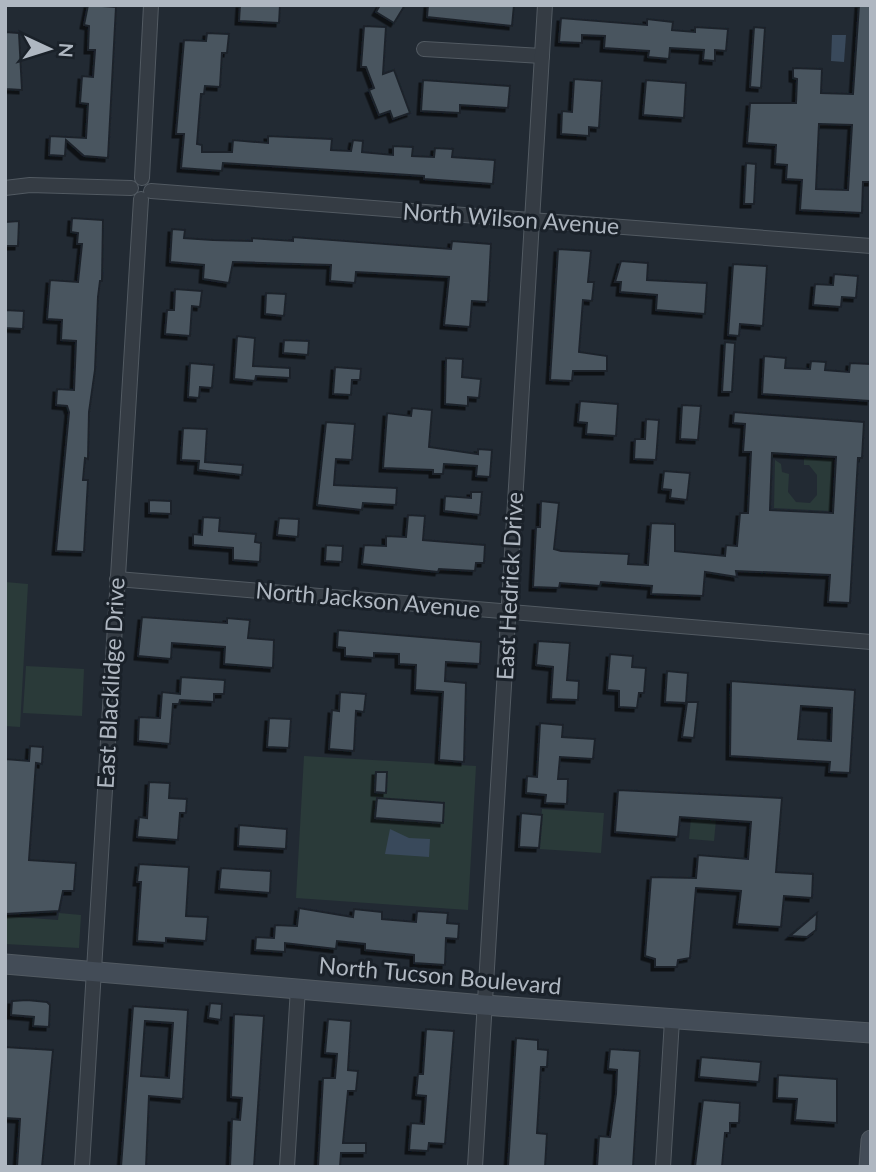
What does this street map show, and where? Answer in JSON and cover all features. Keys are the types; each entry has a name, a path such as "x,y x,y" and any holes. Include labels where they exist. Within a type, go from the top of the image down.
{"main road":[{"name":"North Tucson Boulevard","path":"5,964 672,1020 871,1033"},
{"path":"869,1167 871,1140"}],"street":[{"name":"East Blacklidge Drive","path":"82,1167 151,5"},
{"name":"East Hedrick Drive","path":"475,1167 545,5"},
{"path":"424,49 542,56"},
{"name":"North Wilson Avenue","path":"5,188 30,185 141,189 871,246"},
{"name":"North Jackson Avenue","path":"117,579 871,642"},
{"path":"287,1167 299,988"},
{"path":"663,1167 672,1020"}],"shaded area":[{"path":"804,458 833,459 830,511 774,508 775,460 781,464 782,472 789,474 788,492 796,502 810,503 817,495 817,475 809,465 804,465"},
{"path":"5,582 28,584 20,727 5,726"},
{"path":"26,666 84,669 82,716 23,713"},
{"path":"304,756 476,766 468,910 296,898"},
{"path":"542,809 604,813 601,853 539,849"},
{"path":"691,818 716,820 714,841 689,839"},
{"path":"59,913 81,915 79,948 5,944 5,916 58,920"}],"water":[{"path":"832,35 846,35 844,62 831,61"},
{"path":"390,829 409,838 430,839 429,857 385,854"}],"building":[{"path":"88,5 116,7 108,158 84,156 66,140 65,156 49,155 50,136 86,138 88,104 80,103 82,76 93,77 95,50 88,50 89,26 84,25"},
{"path":"240,5 280,5 279,23 239,21"},
{"path":"380,5 405,5 394,23 376,12"},
{"path":"428,5 514,5 512,26 427,17"},
{"path":"859,5 871,5 871,182 863,182 862,213 800,210 802,180 786,179 787,165 775,164 776,145 747,143 750,103 796,103 797,79 793,78 793,68 822,69 821,93 853,94","holes":["819,124 852,125 848,190 816,189"]},
{"path":"561,18 647,25 647,19 673,22 672,30 695,32 695,27 728,29 726,51 715,50 715,61 703,60 704,50 670,48 669,59 648,57 649,51 604,48 605,36 582,35 582,43 559,42"},
{"path":"364,26 386,27 383,74 394,70 410,113 393,119 390,111 379,115 369,90 374,88 366,67 361,67"},
{"path":"754,27 765,28 761,88 750,87"},
{"path":"5,32 19,33 22,90 5,89"},
{"path":"207,33 229,34 227,53 222,53 220,87 205,86 204,94 201,94 197,144 202,145 202,152 232,152 233,140 268,143 268,136 332,139 331,150 351,151 353,140 363,141 362,152 393,155 393,146 413,147 412,156 434,157 435,148 453,149 452,157 495,160 493,184 424,179 424,176 223,163 222,171 181,168 184,134 176,134 184,40 206,41"},
{"path":"574,79 602,81 599,128 589,127 589,136 561,134 562,111 572,112"},
{"path":"423,80 510,86 508,108 460,105 460,113 421,111"},
{"path":"646,80 686,83 684,118 643,115"},
{"path":"746,163 756,164 754,204 744,204"},
{"path":"72,218 103,220 102,281 98,297 88,459 85,458 83,480 88,480 84,552 56,551 69,412 67,406 56,405 57,389 74,390 76,341 61,340 62,320 47,319 50,280 78,282 82,244 77,244 78,233 71,232"},
{"path":"19,221 18,246 5,246 5,222"},
{"path":"172,229 185,230 184,238 213,240 252,241 252,238 293,241 293,237 451,249 452,241 491,244 488,302 472,301 470,327 444,325 449,277 356,272 355,283 330,281 331,265 233,262 229,283 203,279 204,265 170,262"},
{"path":"558,249 591,251 588,282 594,282 592,301 583,300 579,352 607,356 607,371 573,371 572,381 550,380"},
{"path":"621,261 648,263 647,280 707,283 705,314 656,310 657,295 620,292 621,282 615,282"},
{"path":"733,264 767,266 763,326 740,324 739,336 728,335"},
{"path":"834,274 858,276 856,298 842,297 841,307 813,305 815,284 833,285"},
{"path":"175,289 202,291 200,307 192,306 190,336 165,334 167,310 174,310"},
{"path":"266,293 286,294 284,316 265,314"},
{"path":"5,310 24,311 23,329 5,328"},
{"path":"237,336 255,338 253,366 290,368 290,378 256,376 255,381 234,379"},
{"path":"284,340 309,341 308,355 283,353"},
{"path":"725,342 735,343 732,392 722,392"},
{"path":"764,356 786,358 785,368 810,369 811,361 826,362 825,370 849,372 850,363 871,364 870,401 762,394"},
{"path":"446,358 463,359 462,377 481,379 479,398 468,397 468,406 445,404"},
{"path":"190,363 214,365 212,388 200,387 199,398 188,397"},
{"path":"335,367 361,369 360,380 352,380 351,395 333,394"},
{"path":"580,401 618,404 616,436 586,434 587,423 578,422"},
{"path":"682,405 701,406 698,440 680,439"},
{"path":"412,408 432,410 429,447 478,454 478,449 492,450 490,477 476,476 477,466 444,464 443,474 433,474 433,470 383,468 387,413 411,416"},
{"path":"734,412 864,422 862,458 858,458 850,603 828,602 830,575 736,571 737,577 705,572 703,596 651,594 652,586 601,582 600,586 560,583 559,588 533,587 536,527 540,527 541,501 559,503 554,549 629,554 628,564 648,565 651,523 675,524 675,551 725,556 726,545 737,546 740,513 748,513 751,452 743,452 745,424 733,423","holes":["772,453 836,457 833,513 770,510"]},
{"path":"646,419 659,420 656,460 634,459 635,439 645,439"},
{"path":"326,422 355,424 352,460 336,459 334,485 397,488 396,505 363,503 362,510 317,505"},
{"path":"183,428 207,429 205,462 243,465 242,475 198,470 199,461 181,460"},
{"path":"664,471 690,473 687,500 670,498 671,490 662,489"},
{"path":"471,492 482,492 480,515 444,511 445,496 471,498"},
{"path":"149,500 171,501 171,514 149,513"},
{"path":"408,515 425,516 423,540 485,545 484,563 476,563 475,571 439,569 438,572 362,564 364,545 386,546 386,536 406,537"},
{"path":"203,517 220,518 219,531 256,534 255,542 261,543 260,562 233,560 233,548 193,545 193,534 202,535"},
{"path":"279,518 299,519 298,537 277,535"},
{"path":"326,545 343,546 342,562 325,561"},
{"path":"142,617 227,623 227,618 250,620 248,638 274,640 273,668 224,664 225,647 172,643 171,659 138,656"},
{"path":"338,630 481,642 480,664 446,662 445,681 466,683 464,762 439,760 443,692 415,690 416,665 399,664 399,654 374,653 374,658 345,656 345,648 337,647"},
{"path":"538,641 570,643 567,680 579,681 578,700 551,699 553,667 536,665"},
{"path":"610,654 633,656 632,667 646,668 644,693 639,693 637,708 619,707 619,691 607,690"},
{"path":"667,671 688,673 686,703 665,702"},
{"path":"181,677 225,680 224,694 214,694 214,702 180,700 179,704 173,704 170,744 138,741 139,717 160,718 162,692 180,694"},
{"path":"731,681 855,690 850,773 829,772 830,762 730,756","holes":["801,706 832,708 831,741 798,739"]},
{"path":"340,692 366,694 364,712 356,711 354,751 329,749 332,710 339,711"},
{"path":"687,702 698,702 694,738 682,737"},
{"path":"269,718 291,719 289,748 267,747"},
{"path":"540,723 563,725 562,737 595,739 593,759 560,757 558,779 568,779 567,804 545,803 546,795 526,793 527,776 537,777"},
{"path":"30,746 43,747 42,764 36,763 29,860 76,863 74,891 63,891 59,911 5,914 5,759 29,761"},
{"path":"376,772 387,772 386,793 375,792"},
{"path":"149,782 170,783 169,798 187,799 186,813 180,813 178,840 137,837 139,817 147,818"},
{"path":"618,790 782,798 776,872 813,874 812,898 784,896 781,927 737,924 741,891 696,888 690,958 678,960 677,967 655,967 655,959 645,956 651,877 696,878 698,855 748,859 751,822 680,817 678,837 615,832"},
{"path":"377,798 444,803 443,823 375,818"},
{"path":"521,813 542,815 539,848 519,847"},
{"path":"239,825 287,829 286,849 238,846"},
{"path":"139,864 189,867 186,916 208,917 206,941 166,938 166,943 137,941 141,882 137,882"},
{"path":"221,868 271,871 270,893 219,889"},
{"path":"299,908 353,917 354,909 382,912 382,919 416,922 417,911 448,913 447,923 459,924 458,939 446,938 445,965 414,963 414,955 365,950 365,944 337,941 336,949 285,943 285,952 255,950 256,937 274,938 275,925 297,926"},
{"path":"817,913 816,930 807,937 790,936"},
{"path":"12,1001 47,1002 50,1005 49,1027 33,1026 34,1017 11,1015"},
{"path":"210,1003 222,1004 221,1020 208,1018"},
{"path":"133,1006 188,1010 183,1099 149,1096 146,1167 121,1167","holes":["145,1021 173,1023 169,1078 141,1076"]},
{"path":"234,1014 264,1016 254,1167 230,1167 232,1119 240,1120 242,1098 231,1097"},
{"path":"328,1019 351,1021 348,1070 358,1071 356,1091 348,1091 343,1143 366,1143 366,1153 341,1153 340,1167 318,1167 323,1078 335,1078 337,1054 325,1053"},
{"path":"426,1029 454,1031 445,1144 429,1143 428,1151 409,1150 411,1123 424,1124 426,1096 416,1095 418,1074 423,1074"},
{"path":"516,1038 538,1040 538,1049 548,1050 547,1067 541,1067 537,1133 547,1134 545,1167 508,1167"},
{"path":"5,1047 53,1050 42,1167 17,1167 20,1119 5,1118"},
{"path":"610,1049 640,1051 633,1167 597,1167 599,1136 610,1137 616,1094 617,1070 608,1069"},
{"path":"701,1057 761,1062 759,1082 699,1077"},
{"path":"778,1075 837,1079 837,1123 795,1120 797,1099 777,1098"},
{"path":"703,1100 740,1103 739,1123 730,1123 730,1133 725,1133 722,1167 695,1167"}]}
